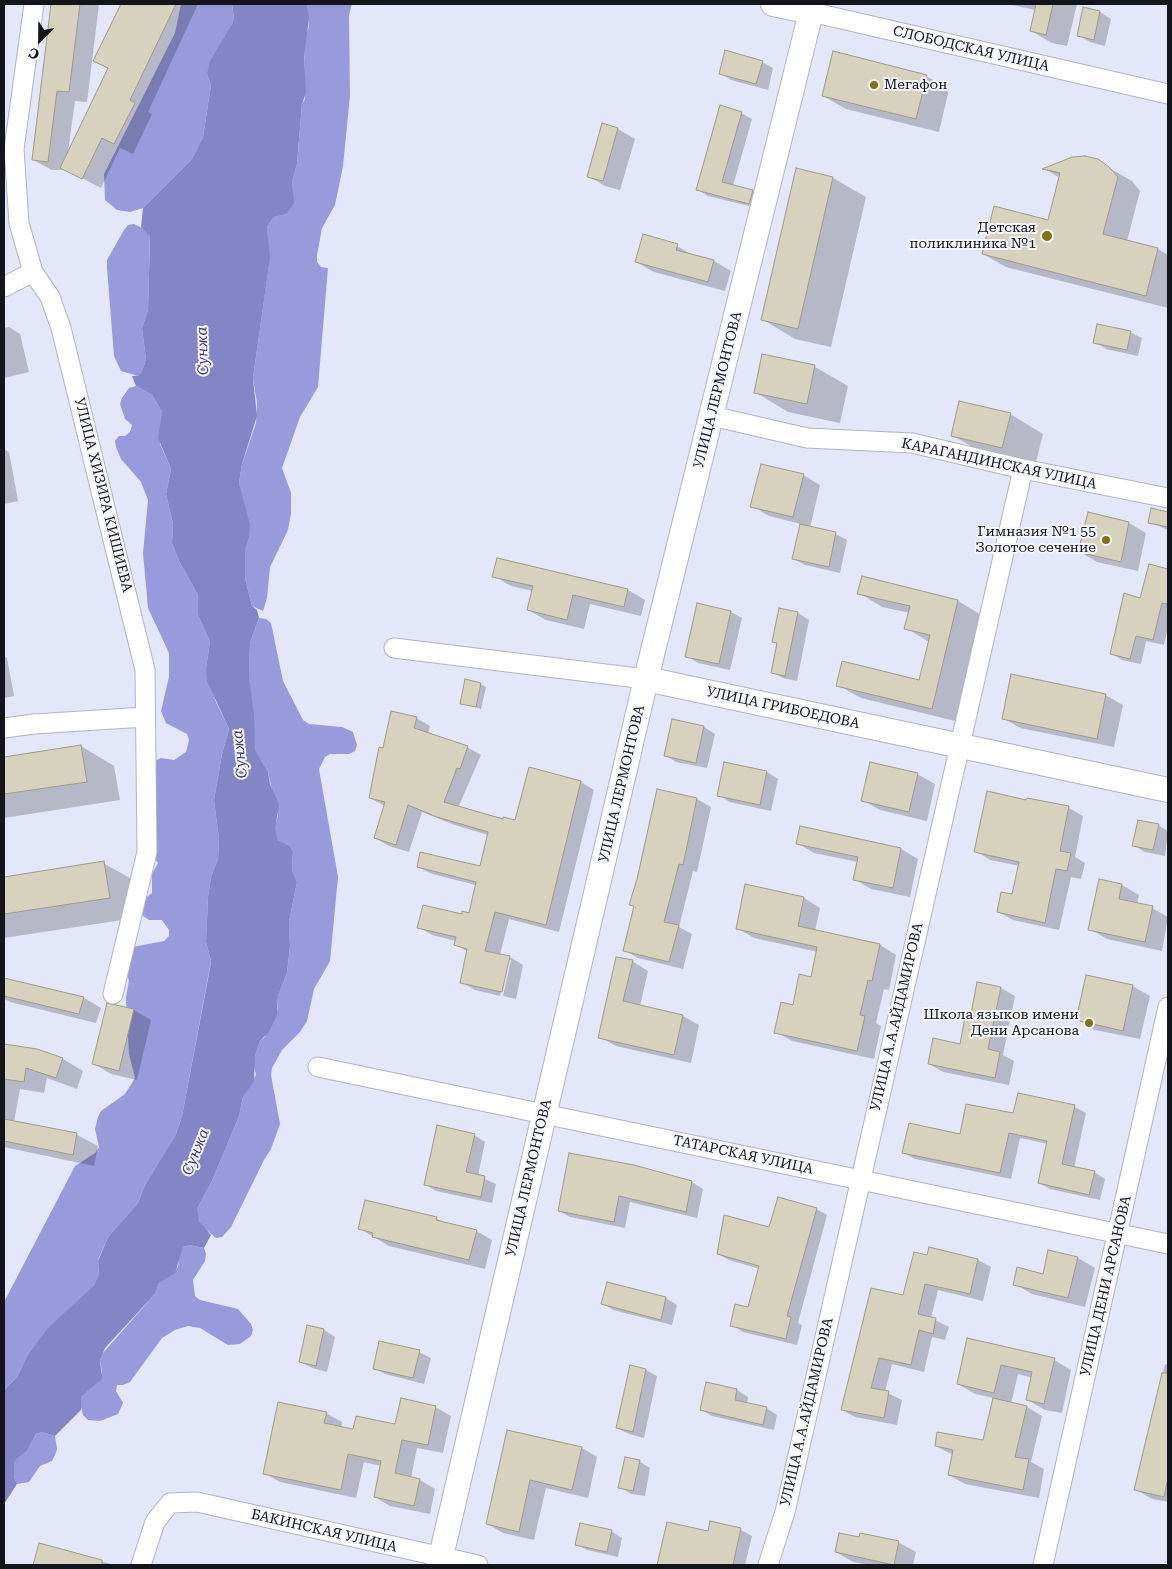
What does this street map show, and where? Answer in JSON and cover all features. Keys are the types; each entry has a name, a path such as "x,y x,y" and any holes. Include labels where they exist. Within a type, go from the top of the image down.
{"street":[{"name":"УЛИЦА ХИЗИРА КИШИЕВА","path":"34,4 14,149 19,222 33,272 50,296 70,356 145,670 147,852 112,994"},
{"name":"СЛОБОДСКАЯ УЛИЦА","path":"773,4 811,8 1168,94"},
{"name":"УЛИЦА ЛЕРМОНТОВА","path":"440,1561 646,679 811,8"},
{"path":"4,287 33,272"},
{"name":"КАРАГАНДИНСКАЯ УЛИЦА","path":"712,416 807,438 912,443 1023,469 1168,498"},
{"name":"УЛИЦА А.А.АЙДАМИРОВА","path":"768,1565 785,1512 1023,469"},
{"name":"УЛИЦА ГРИБОЕДОВА","path":"394,648 646,679 1168,790"},
{"path":"4,728 34,724 145,717"},
{"name":"УЛИЦА ДЕНИ АРСАНОВА","path":"1043,1565 1168,1007"},
{"name":"ТАТАРСКАЯ УЛИЦА","path":"318,1066 1168,1244"},
{"name":"БАКИНСКАЯ УЛИЦА","path":"141,1565 155,1522 170,1503 197,1502 440,1561 478,1565"}],"shaded area":[{"path":"181,4 232,4 234,18 232,24 207,74 211,85 203,137 192,159 143,208 130,212 117,210 105,200 104,174 175,33"},
{"path":"307,4 352,4 349,15 350,96 343,166 335,205 322,228 317,255 317,262 321,267 328,268 318,387 300,417 282,468 291,493 291,513 288,530 270,567 267,598 263,611 252,606 245,578 244,549 249,538 239,483 242,464 256,423 257,403 253,378 269,264 267,227 274,217 287,214 293,203 292,182 297,164 302,104 305,99 304,43 309,26"},
{"path":"134,224 146,230 150,236 148,310 142,328 146,359 138,376 121,371 114,356 107,268 107,260 124,230 128,225"},
{"path":"136,386 152,395 162,412 160,444 171,469 166,494 173,524 172,543 179,561 198,595 198,615 210,642 206,668 215,700 229,729 222,754 214,800 219,839 218,859 211,877 208,897 206,942 211,961 182,1116 176,1134 145,1185 138,1203 108,1237 98,1260 99,1274 94,1285 48,1329 28,1354 17,1377 4,1390 4,1302 75,1166 95,1153 99,1147 95,1129 101,1111 125,1094 135,1078 129,1054 126,998 129,980 120,959 133,947 164,941 169,936 169,930 162,920 149,920 139,913 142,901 152,893 152,874 158,863 154,858 155,761 161,758 174,760 186,752 189,740 187,734 166,723 161,711 169,677 169,653 148,608 143,553 148,500 141,482 121,459 115,441 119,436 125,436 130,432 132,425 125,419 120,404 129,388"},
{"path":"259,618 266,619 271,623 283,681 303,720 309,724 342,727 353,732 357,745 355,751 349,754 330,754 325,757 319,769 338,877 330,961 314,989 307,1021 300,1032 282,1050 272,1068 271,1075 280,1124 271,1149 231,1227 222,1237 216,1238 202,1226 196,1215 197,1209 212,1181 239,1116 243,1097 256,1075 253,1062 260,1041 265,1037 278,1008 278,996 287,973 290,946 289,922 297,882 292,870 293,851 290,846 278,840 274,828 278,816 268,772 255,751 249,676 250,643"},
{"path":"189,1245 204,1248 206,1254 205,1261 193,1280 195,1296 200,1300 238,1309 251,1324 253,1330 251,1336 240,1344 228,1345 200,1328 188,1326 175,1330 162,1338 130,1382 117,1385 116,1391 123,1403 118,1414 100,1421 88,1420 83,1415 80,1403 81,1397 97,1383 102,1372 100,1360 102,1354 155,1294 159,1283 178,1267 179,1256 183,1247"},
{"path":"42,1432 55,1436 57,1449 55,1455 52,1461 40,1466 29,1482 17,1484 14,1477 14,1464 27,1451 36,1434"}],"water":[{"name":"Сунжа","path":"232,4 307,4 309,19 304,56 306,93 302,104 297,164 292,182 294,203 287,214 274,217 267,227 270,258 253,378 257,416 242,464 239,483 250,525 249,538 245,549 245,578 252,606 257,610 259,618 250,643 249,676 254,714 255,750 268,772 270,784 279,804 275,829 278,840 290,846 293,851 292,870 297,882 289,922 290,946 287,973 278,996 277,1015 269,1032 260,1041 255,1056 254,1081 243,1097 239,1116 212,1181 197,1209 199,1221 211,1235 204,1248 189,1245 183,1247 175,1273 159,1283 155,1294 105,1348 100,1360 102,1379 81,1397 81,1410 55,1436 42,1432 36,1434 27,1451 14,1464 14,1477 17,1484 4,1504 4,1390 17,1377 28,1354 48,1328 94,1285 99,1274 98,1261 108,1237 138,1203 145,1185 176,1134 182,1116 210,968 211,961 206,942 208,897 211,877 218,859 219,839 214,800 222,754 229,729 207,681 206,668 210,642 198,615 198,595 179,561 172,543 173,524 166,494 171,469 158,438 162,412 152,395 136,386 132,376 138,376 146,359 142,328 148,310 150,236 141,227 143,208 192,159 203,137 211,85 207,74 210,61 232,24 234,18"}],"building":[{"path":"51,4 80,4 69,92 57,91 48,162 32,160"},
{"path":"121,4 176,4 130,100 135,103 114,144 102,138 82,179 60,168 108,68 93,61"},
{"path":"1036,4 1053,4 1046,35 1030,31"},
{"path":"1083,7 1100,11 1094,40 1077,36"},
{"path":"725,50 763,61 756,84 719,74"},
{"name":"Мегафон","path":"833,51 927,75 916,119 822,96"},
{"path":"720,105 742,112 722,182 753,190 749,204 696,190"},
{"path":"602,123 618,128 603,181 587,177"},
{"path":"1085,156 1098,159 1118,177 1103,234 1158,248 1146,296 982,254 994,206 1048,220 1060,173 1042,169 1072,157"},
{"path":"796,168 833,177 798,329 761,320"},
{"path":"643,234 678,244 676,250 714,260 708,282 635,262"},
{"path":"1097,324 1131,331 1127,350 1093,343"},
{"path":"762,354 815,365 807,404 754,393"},
{"path":"959,401 1011,413 1002,448 951,436"},
{"path":"761,464 804,474 793,517 750,507"},
{"path":"1151,508 1168,512 1168,527 1148,523"},
{"path":"1088,512 1129,522 1121,562 1078,552"},
{"path":"800,524 836,532 829,567 792,559"},
{"path":"497,558 628,589 624,607 573,595 567,620 527,610 533,586 492,577"},
{"path":"1149,564 1168,569 1168,604 1162,603 1153,640 1136,636 1130,659 1110,654 1124,593 1140,598"},
{"path":"862,576 958,600 932,709 836,686 842,661 919,680 930,635 904,629 910,606 857,594"},
{"path":"697,603 731,611 719,664 685,657"},
{"path":"779,608 798,612 785,676 771,673 777,643 772,642"},
{"path":"1011,674 1106,694 1097,739 1002,719"},
{"path":"465,679 481,683 476,707 460,704"},
{"path":"391,711 417,717 414,728 468,746 460,769 457,768 444,802 503,819 503,817 515,820 529,767 581,781 546,925 495,912 485,951 510,956 502,992 460,983 467,949 454,945 456,937 417,928 423,905 462,914 462,911 469,913 476,882 417,867 420,852 480,866 488,832 437,817 408,805 396,845 374,838 385,802 369,798 379,747 383,748"},
{"path":"672,719 704,726 696,763 664,756"},
{"path":"81,745 87,782 4,794 4,757"},
{"path":"724,762 767,771 760,805 717,796"},
{"path":"870,762 918,773 909,812 861,801"},
{"path":"657,789 697,798 683,865 679,864 664,922 679,925 669,962 623,951 634,906 629,905 637,879"},
{"path":"987,791 1026,800 1027,798 1069,806 1060,851 1071,853 1067,871 1056,869 1045,923 997,912 1001,892 1012,894 1019,862 974,852"},
{"path":"1138,820 1159,824 1153,850 1132,846"},
{"path":"800,826 901,848 893,888 853,880 858,857 796,844"},
{"path":"104,861 110,898 4,914 4,877"},
{"path":"1099,879 1122,884 1119,899 1153,906 1145,942 1088,930"},
{"path":"745,884 804,897 798,926 880,944 872,981 868,980 860,1015 865,1016 857,1051 774,1033 781,1002 793,1005 799,974 811,977 817,947 736,929"},
{"path":"616,957 633,960 623,1001 683,1015 674,1055 598,1038"},
{"path":"1086,975 1133,985 1123,1031 1076,1020"},
{"path":"4,978 84,997 79,1014 4,996"},
{"path":"977,982 1001,987 988,1049 1000,1052 995,1078 928,1064 933,1038 960,1044 965,1017 970,1019"},
{"path":"107,1003 134,1009 119,1071 92,1064"},
{"path":"4,1044 37,1049 63,1058 56,1078 26,1068 24,1082 4,1079"},
{"path":"1018,1093 1075,1105 1062,1164 1095,1171 1089,1195 1038,1183 1047,1141 1009,1133 1000,1173 902,1153 909,1123 960,1134 966,1104 1013,1113"},
{"path":"4,1119 77,1133 73,1155 4,1141"},
{"path":"437,1125 475,1134 466,1172 485,1176 481,1197 424,1185"},
{"path":"569,1153 634,1165 692,1181 686,1212 619,1196 614,1222 558,1211"},
{"path":"778,1197 817,1208 787,1316 791,1317 786,1339 730,1326 735,1304 748,1307 759,1266 717,1254 724,1215 769,1227"},
{"path":"365,1200 437,1217 436,1220 477,1230 469,1260 372,1237 373,1233 358,1229"},
{"path":"929,1247 978,1259 970,1294 925,1284 918,1314 936,1318 933,1334 919,1330 911,1365 879,1358 871,1388 889,1391 884,1418 841,1410 871,1288 903,1295 914,1252 927,1255"},
{"path":"1048,1250 1078,1257 1068,1298 1013,1285 1017,1267 1043,1274"},
{"path":"607,1282 666,1297 661,1320 601,1304"},
{"path":"307,1325 324,1329 316,1366 299,1362"},
{"path":"967,1338 1055,1358 1044,1404 1026,1400 1032,1372 1001,1365 994,1393 957,1384"},
{"path":"379,1341 420,1350 413,1378 373,1369"},
{"path":"630,1365 646,1369 633,1432 616,1428"},
{"path":"1162,1373 1168,1373 1168,1478 1164,1497 1134,1490"},
{"path":"706,1382 737,1389 735,1400 767,1407 763,1425 700,1410"},
{"path":"401,1398 436,1406 428,1445 402,1440 395,1473 420,1479 414,1506 374,1497 381,1461 348,1454 341,1490 263,1474 278,1402 327,1412 324,1423 353,1429 356,1416 395,1424"},
{"path":"993,1398 1027,1406 1015,1457 1029,1459 1023,1490 948,1475 953,1450 935,1446 937,1432 983,1440"},
{"path":"507,1430 582,1447 572,1490 530,1480 519,1532 486,1524"},
{"path":"625,1457 640,1460 633,1491 618,1488"},
{"path":"710,1521 741,1528 733,1565 657,1565 667,1522 708,1531"},
{"path":"580,1523 612,1530 607,1552 575,1545"},
{"path":"839,1533 859,1537 860,1533 899,1541 894,1565 835,1552"},
{"path":"39,1543 102,1560 102,1565 33,1565"}],"place":[{"name":"Мегафон","path":"874,85"},
{"name":"Детская поликлиника №1","path":"1047,236"},
{"name":"Гимназия №1 55 Золотое сечение","path":"1106,540"},
{"name":"Школа языков имени Дени Арсанова","path":"1089,1023"}]}
